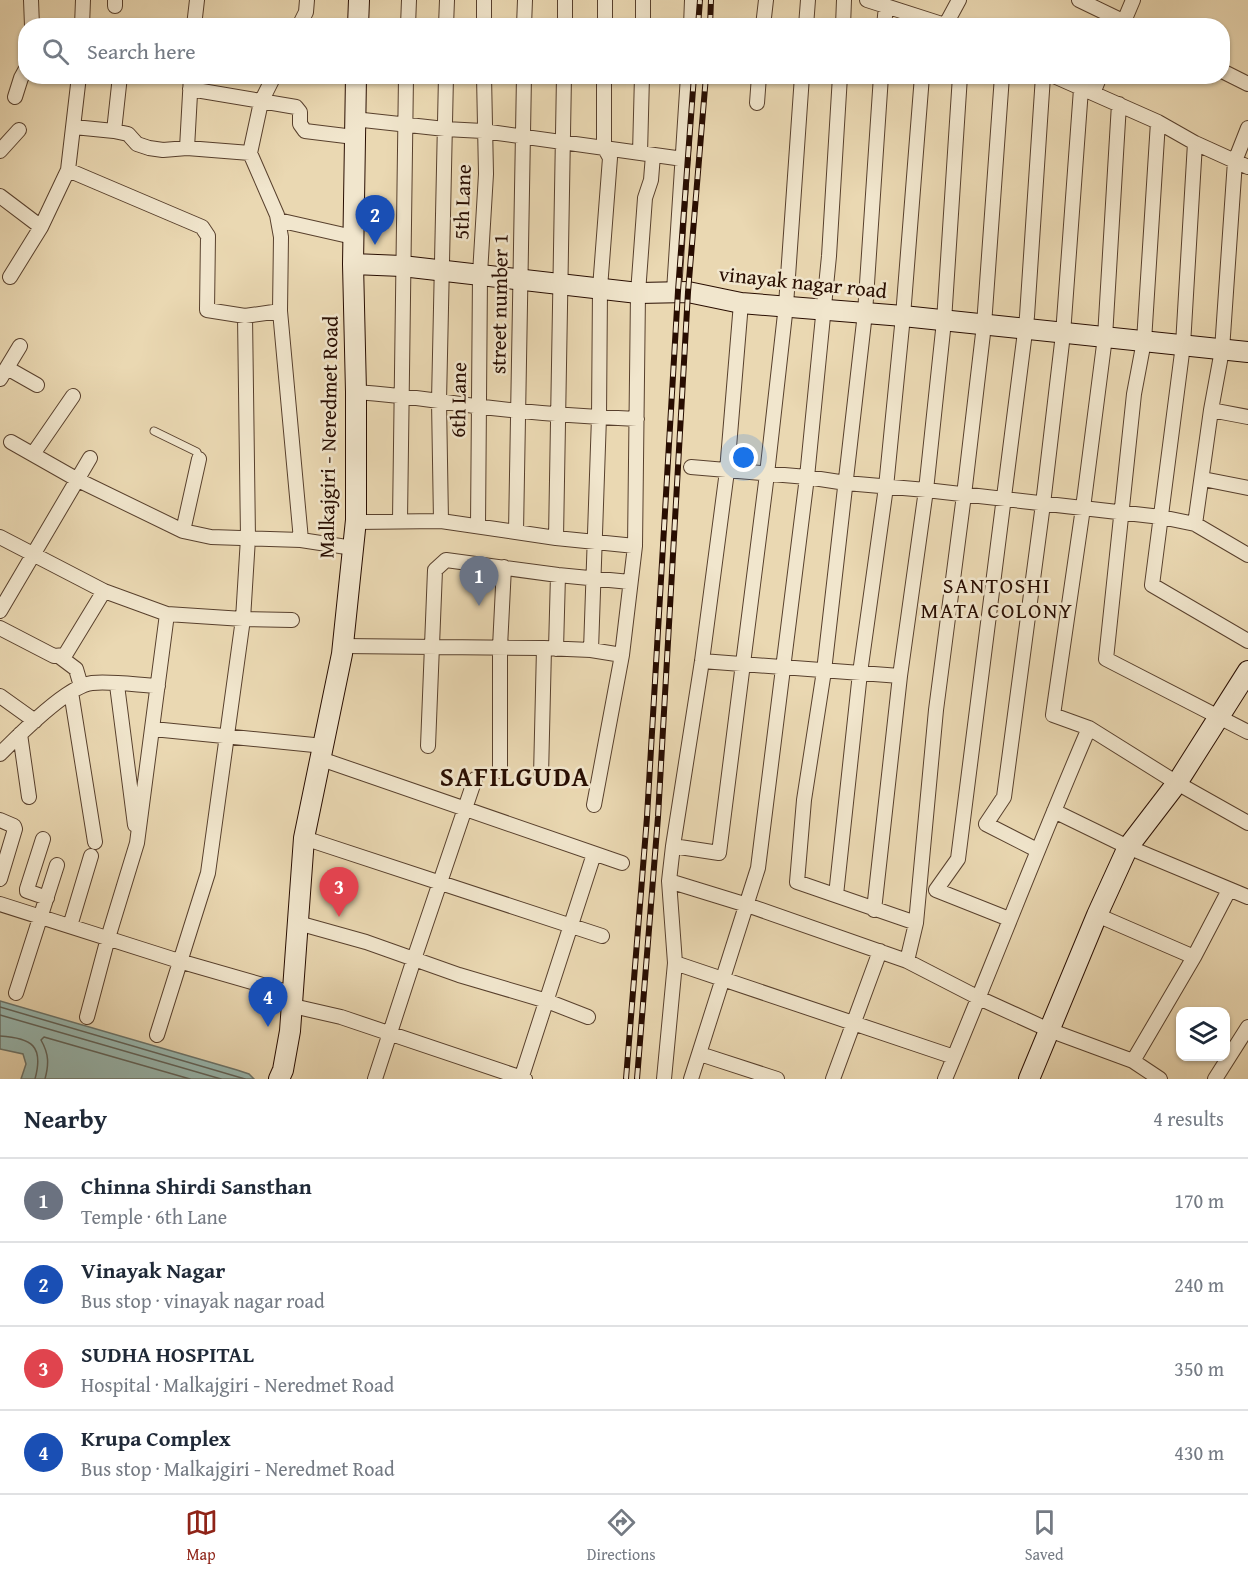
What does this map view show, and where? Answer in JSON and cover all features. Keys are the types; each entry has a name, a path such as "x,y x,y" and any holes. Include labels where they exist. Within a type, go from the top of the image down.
{"street":[{"path":"31,0 32,18"},
{"path":"82,18 83,0"},
{"path":"195,18 197,0"},
{"path":"303,18 307,0"},
{"path":"358,18 359,0"},
{"path":"408,18 409,0"},
{"path":"446,18 447,0"},
{"path":"484,0 484,18"},
{"path":"524,18 525,0"},
{"path":"565,18 566,0"},
{"path":"605,0 605,18"},
{"path":"643,0 643,18"},
{"path":"691,18 692,0"},
{"path":"764,18 766,0"},
{"path":"807,18 808,0"},
{"path":"843,18 844,0"},
{"path":"867,0 916,18"},
{"path":"950,18 959,0"},
{"path":"1078,0 1114,18"},
{"path":"1128,18 1133,0"},
{"path":"884,18 885,6"},
{"path":"1230,75 1248,84"},
{"path":"15,97 19,84"},
{"path":"10,277 41,227 68,170 78,84"},
{"path":"114,131 119,84"},
{"path":"187,148 191,84"},
{"path":"195,84 261,102 296,108 300,112 300,124 305,131 405,124 523,136 682,159"},
{"path":"270,84 261,102 250,153 278,220 281,237 280,311 301,540"},
{"name":"Malkajgiri - Neredmet Road","path":"279,1079 286,1055 293,1000 304,838 343,646 356,522 353,264 356,84"},
{"path":"400,520 406,84"},
{"path":"441,521 439,401 446,84"},
{"name":"5th Lane","path":"480,274 486,174 483,131 484,84"},
{"name":"street number 1","path":"516,532 524,84"},
{"path":"556,538 564,84"},
{"path":"591,650 599,417 600,288 609,158 604,147 604,84"},
{"path":"594,805 621,655 635,546 638,293 645,198 651,180 643,84"},
{"path":"674,291 687,84"},
{"path":"757,103 758,84"},
{"path":"673,846 720,853 786,305 801,84"},
{"path":"691,1079 758,868 807,477 829,256 840,84"},
{"path":"880,84 865,313 824,670 804,800 797,882 916,923"},
{"path":"836,895 860,673 886,487 903,316 921,84"},
{"path":"874,910 900,676 926,490 944,321 959,84"},
{"path":"907,961 916,923 936,710 984,325 1001,84"},
{"path":"1009,919 936,890 958,860 1024,329 1042,84"},
{"path":"1072,84 1158,122 1195,143 1241,164"},
{"path":"1037,850 986,824 1004,797 1063,334 1087,91 1093,84"},
{"path":"1119,104 1105,337 1053,715 1089,728 1177,783 1248,823"},
{"path":"1158,122 1144,341 1134,393 1106,658 1248,732"},
{"path":"74,127 128,134 137,144 149,148 163,150 187,148 250,153"},
{"path":"1195,524 1222,350 1241,164 1248,128"},
{"path":"0,151 19,130"},
{"path":"1195,143 1183,345 1152,585 1248,641"},
{"path":"68,170 201,226 208,236 207,310 245,315 280,311"},
{"path":"0,196 41,227"},
{"path":"278,220 353,237"},
{"name":"vinayak nagar road","path":"353,264 402,266 638,293 674,291 741,303 903,316 1248,352"},
{"name":"6th Lane","path":"478,526 480,274"},
{"path":"664,1079 675,963 669,881 702,661 726,471 741,303"},
{"path":"157,1035 208,873 243,619 248,538 245,315"},
{"path":"20,346 4,373 37,385"},
{"path":"356,392 402,395 558,414 637,419"},
{"path":"33,454 73,396"},
{"path":"1211,410 1248,417"},
{"path":"11,442 78,480 183,531 211,537 301,540 353,548"},
{"path":"0,611 90,458"},
{"path":"183,531 199,459"},
{"path":"691,467 807,477 1161,517 1195,524 1248,555"},
{"path":"1203,479 1248,488"},
{"path":"356,522 441,521 594,543 635,546"},
{"path":"0,537 104,591 168,614 292,620"},
{"path":"428,746 435,570 440,564 446,560 630,582"},
{"path":"500,771 500,647 504,567"},
{"path":"541,776 550,648 558,575"},
{"path":"60,657 65,655 104,591"},
{"path":"87,1017 137,843 168,614"},
{"path":"0,628 60,657 76,669 76,689 95,842"},
{"path":"343,646 550,648 591,650 621,655"},
{"path":"702,661 900,676"},
{"path":"1029,1079 1097,915 1128,847 1177,783 1248,671"},
{"path":"0,754 35,721 76,689 92,683 158,686"},
{"path":"117,685 137,843"},
{"path":"0,696 35,721"},
{"path":"945,1079 1037,850 1089,728"},
{"path":"153,729 228,737 323,752 466,808 622,862"},
{"path":"20,734 29,797"},
{"path":"375,1079 475,778"},
{"path":"1054,811 1128,847 1248,897"},
{"path":"0,820 14,826 15,829 0,879"},
{"path":"304,838 602,936"},
{"path":"43,839 27,891 47,898"},
{"path":"0,904 179,961 522,1078 594,854"},
{"path":"70,926 91,856"},
{"path":"16,993 57,865"},
{"path":"669,881 907,961 979,998 1049,1030 1133,1061 1160,1079"},
{"path":"1133,1061 1194,957 1229,890"},
{"path":"1097,915 1194,957"},
{"path":"298,923 366,942 547,1001 588,1017"},
{"path":"833,1079 880,951"},
{"path":"675,963 954,1057"},
{"path":"1215,1079 1248,1027"},
{"path":"700,1054 777,1079"}],"lane":[{"path":"154,430 197,452 199,459"}],"water":[{"path":"0,1001 237,1070 249,1074 254,1079 21,1079 26,1064 23,1054 0,1049"}],"railway":[{"path":"699,18 700,0"},
{"path":"710,18 711,0"},
{"path":"626,1079 647,817 678,291 693,84"},
{"path":"637,1079 658,817 688,292 705,84"}],"place":[{"name":"Vinayak Nagar","path":"375,245"},
{"name":"Chinna Shirdi Sansthan","path":"479,606"},
{"name":"SUDHA HOSPITAL","path":"339,917"},
{"name":"Krupa Complex","path":"268,1027"}],"district":[{"name":"SANTOSHI MATA COLONY","path":"997,598"},
{"name":"SAFILGUDA","path":"515,776"}]}
